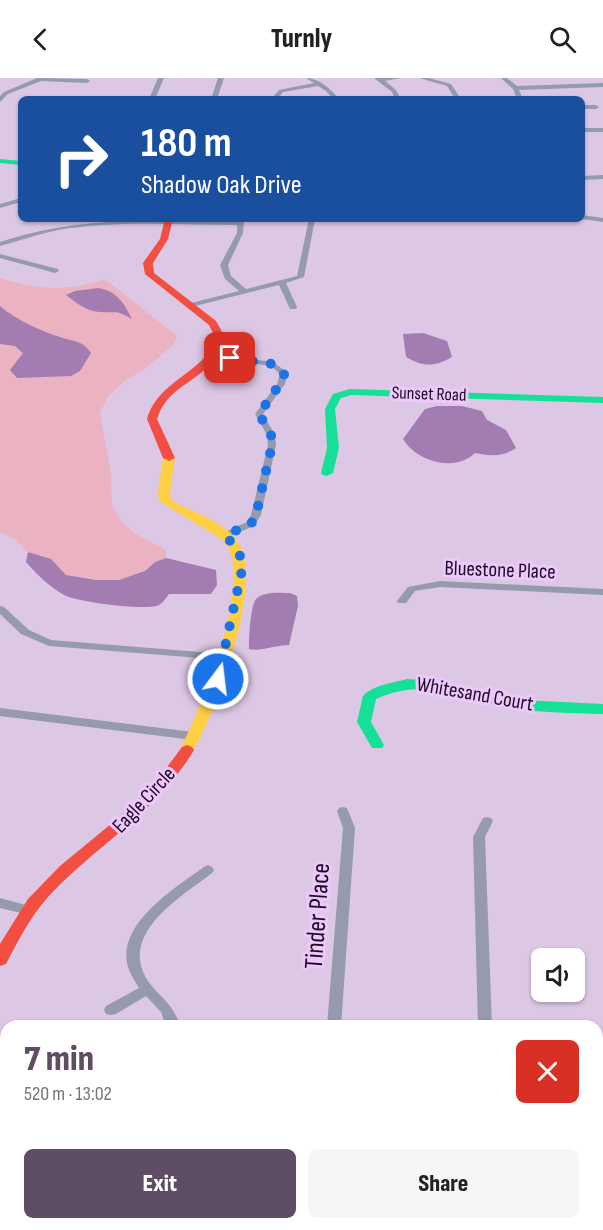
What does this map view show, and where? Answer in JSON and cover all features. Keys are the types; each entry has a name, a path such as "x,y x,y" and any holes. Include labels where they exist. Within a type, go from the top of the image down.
{"street":[{"path":"153,96 161,78"},
{"path":"214,96 220,78"},
{"path":"309,78 334,96"},
{"path":"379,79 397,78"},
{"path":"422,78 449,85 456,96"},
{"path":"504,78 516,88 519,96"},
{"path":"0,100 6,93 42,79 87,81"},
{"path":"379,79 394,91 396,96"},
{"path":"277,96 281,91 319,84"},
{"path":"516,88 603,85"},
{"path":"585,107 596,107"},
{"path":"585,130 603,130"},
{"path":"0,161 18,163"},
{"path":"585,178 601,177 603,184"},
{"path":"0,196 10,203"},
{"path":"0,206 18,201"},
{"path":"585,217 603,220"},
{"path":"0,244 58,227 94,222"},
{"path":"168,222 164,239 151,256 148,268 155,279 218,329 221,339 214,356 201,369 160,398 152,419 169,455 169,472 163,490 165,501 226,535 251,524 256,515 272,445 271,435 259,414 281,384 284,373 273,364 214,356"},
{"path":"241,222 237,240 224,265 228,277 243,290"},
{"path":"190,306 243,290 295,279 303,273 312,222"},
{"path":"0,256 55,271"},
{"path":"282,283 293,307"},
{"name":"Sunset Road","path":"327,474 333,448 330,409 337,396 350,392 603,400"},
{"name":"Eagle Circle","path":"0,959 28,910 67,869 117,831 156,794 184,755 209,704 225,657 242,570 240,556 226,535"},
{"name":"Bluestone Place","path":"402,601 412,589 440,584 603,592"},
{"path":"0,609 25,632 49,643 225,657"},
{"name":"Whitesand Court","path":"377,745 363,727 363,717 370,696 391,684 403,682 446,686 486,699 510,703 603,709"},
{"path":"0,712 193,736"},
{"name":"Tinder Place","path":"334,1020 349,828 343,811"},
{"path":"485,1020 479,837 487,821"},
{"path":"170,1020 164,1006 148,989 136,970 133,957 134,944 140,929 151,915 208,870"},
{"path":"0,903 28,910"},
{"path":"111,1010 148,989"}],"shaded area":[{"path":"0,278 52,288 78,286 105,279 177,336 174,344 145,369 124,381 107,398 100,413 111,474 112,506 122,522 134,533 166,550 166,558 155,562 145,571 119,580 96,580 66,575 51,559 28,552 16,540 0,532"},
{"path":"98,288 115,295 132,319 117,312 91,310 66,295 75,291"},
{"path":"0,306 30,325 85,346 91,353 80,371 71,376 17,378 10,370 23,353 15,346 0,344"},
{"path":"423,333 447,341 452,357 440,363 424,364 406,357 403,334"},
{"path":"437,406 462,406 482,411 487,420 506,430 516,448 496,455 475,453 457,462 436,462 426,458 409,447 403,439 425,409"},
{"path":"28,552 51,559 66,575 96,580 119,580 145,571 155,562 166,558 216,570 217,585 211,594 169,594 162,603 156,606 137,607 95,603 71,598 54,588 26,562"},
{"path":"269,593 290,593 297,596 298,606 289,645 249,649 251,614 257,598"}],"traffic: fast":[{"path":"0,161 18,163"},
{"path":"327,473 333,448 330,409 337,396 350,392 603,400"},
{"path":"377,745 364,722 370,696 407,684 440,685 522,705 603,709"}],"traffic: slow":[{"path":"169,458 164,491 165,501 227,537 234,545 240,562 240,586 227,647 206,708 187,750"}],"traffic: jam":[{"path":"168,222 164,239 148,263 150,274 213,323 221,339 206,363 173,387 156,406 152,419 169,458"},
{"path":"0,959 21,921 40,895 141,807 158,790 187,750"}],"route":[{"path":"218,679 225,657 242,570 240,556 226,535 251,524 256,515 272,445 271,435 259,414 284,378 280,367 273,364 230,358"}]}
